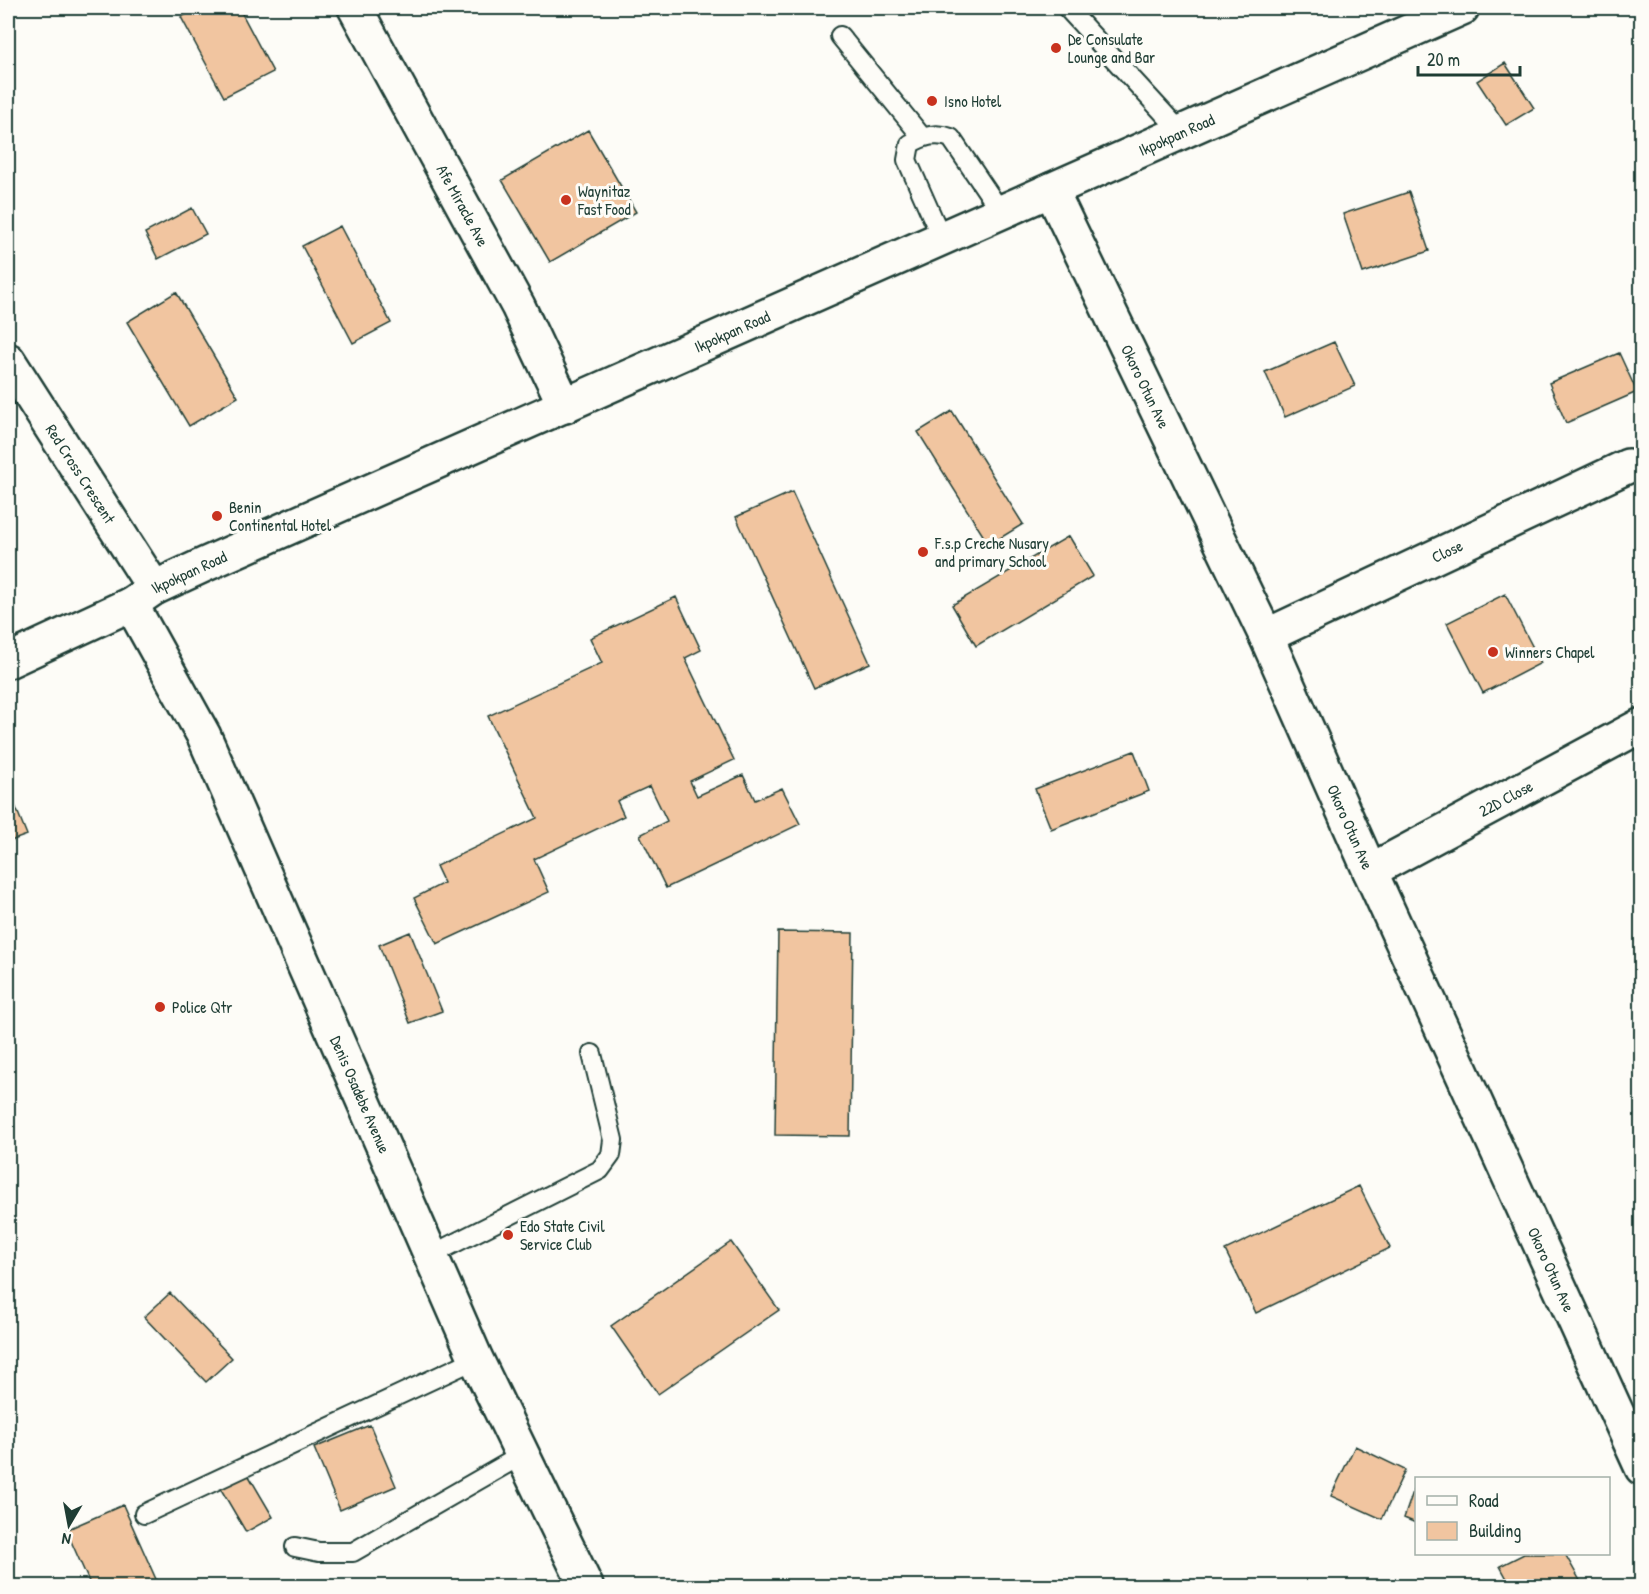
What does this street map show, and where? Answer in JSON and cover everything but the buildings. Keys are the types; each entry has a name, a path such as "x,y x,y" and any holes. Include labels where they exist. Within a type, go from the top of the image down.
{"street":[{"name":"Afe Miracle Ave","path":"355,8 518,306 565,406"},
{"name":"Ikpokpan Road","path":"8,662 143,596 565,406 1462,8"},
{"name":"Okoro Otun Ave","path":"1052,190 1266,636 1641,1468"},
{"name":"Red Cross Crescent","path":"8,360 143,596"},
{"name":"Close","path":"1266,636 1628,466"},
{"name":"Denis Osadebe Avenue","path":"143,596 476,1359 586,1587"},
{"name":"22D Close","path":"1370,871 1641,725"}],"lane":[{"path":"1067,8 1181,132"},
{"path":"840,36 922,137"},
{"path":"942,239 907,160 910,144 922,137 939,135 951,138 1001,213"},
{"path":"431,1255 600,1170 611,1155 613,1140 592,1054"},
{"path":"144,1514 476,1359"},
{"path":"296,1547 319,1552 353,1552 522,1455"}],"place":[{"name":"De Consulate Lounge and Bar","path":"1056,48"},
{"name":"Isno Hotel","path":"932,101"},
{"name":"Waynitaz Fast Food","path":"566,200"},
{"name":"Benin Continental Hotel","path":"217,516"},
{"name":"F.s.p Creche Nusary and primary School","path":"923,552"},
{"name":"Winners Chapel","path":"1493,652"},
{"name":"Police Qtr","path":"160,1007"},
{"name":"Edo State Civil Service Club","path":"508,1235"}]}
